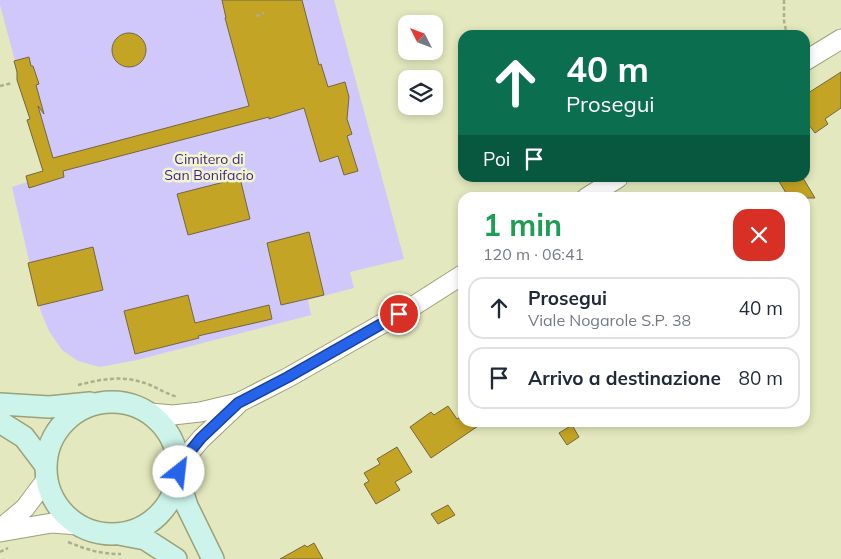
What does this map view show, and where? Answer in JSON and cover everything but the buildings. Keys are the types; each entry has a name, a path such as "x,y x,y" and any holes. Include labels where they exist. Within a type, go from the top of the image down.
{"main road":[{"path":"0,404 49,407 116,401 134,404 150,413 165,427 175,445 178,471 187,506 213,559"},
{"path":"97,403 77,411 61,426 50,444 46,473 50,494 57,506 67,517 71,533 91,531 105,534 121,544 144,539 176,559"},
{"path":"0,422 24,437 46,473"},
{"path":"121,544 158,516 171,499 178,471"}],"street":[{"path":"810,58 841,39"},
{"path":"596,192 612,182"},
{"path":"150,413 173,415 200,412 238,403 415,306 458,278"},
{"path":"178,471 201,438 238,403"},
{"path":"0,530 24,508 46,473"},
{"path":"0,530 52,523 71,533"}],"path":[{"path":"784,0 786,30"},
{"path":"256,16 264,14"},
{"path":"0,86 12,83"},
{"path":"72,386 122,378 142,382 172,396 183,398"},
{"path":"71,533 90,551 104,554 121,544"},
{"path":"0,552 14,545"}],"green space":[{"name":"Cimitero di San Bonifacio","path":"0,0 334,0 404,259 350,272 354,288 308,300 311,315 137,360 100,367 78,361 62,350 49,331 41,312 12,187 46,176"}],"route":[{"path":"179,472 179,465 201,438 238,403 399,314"}]}
